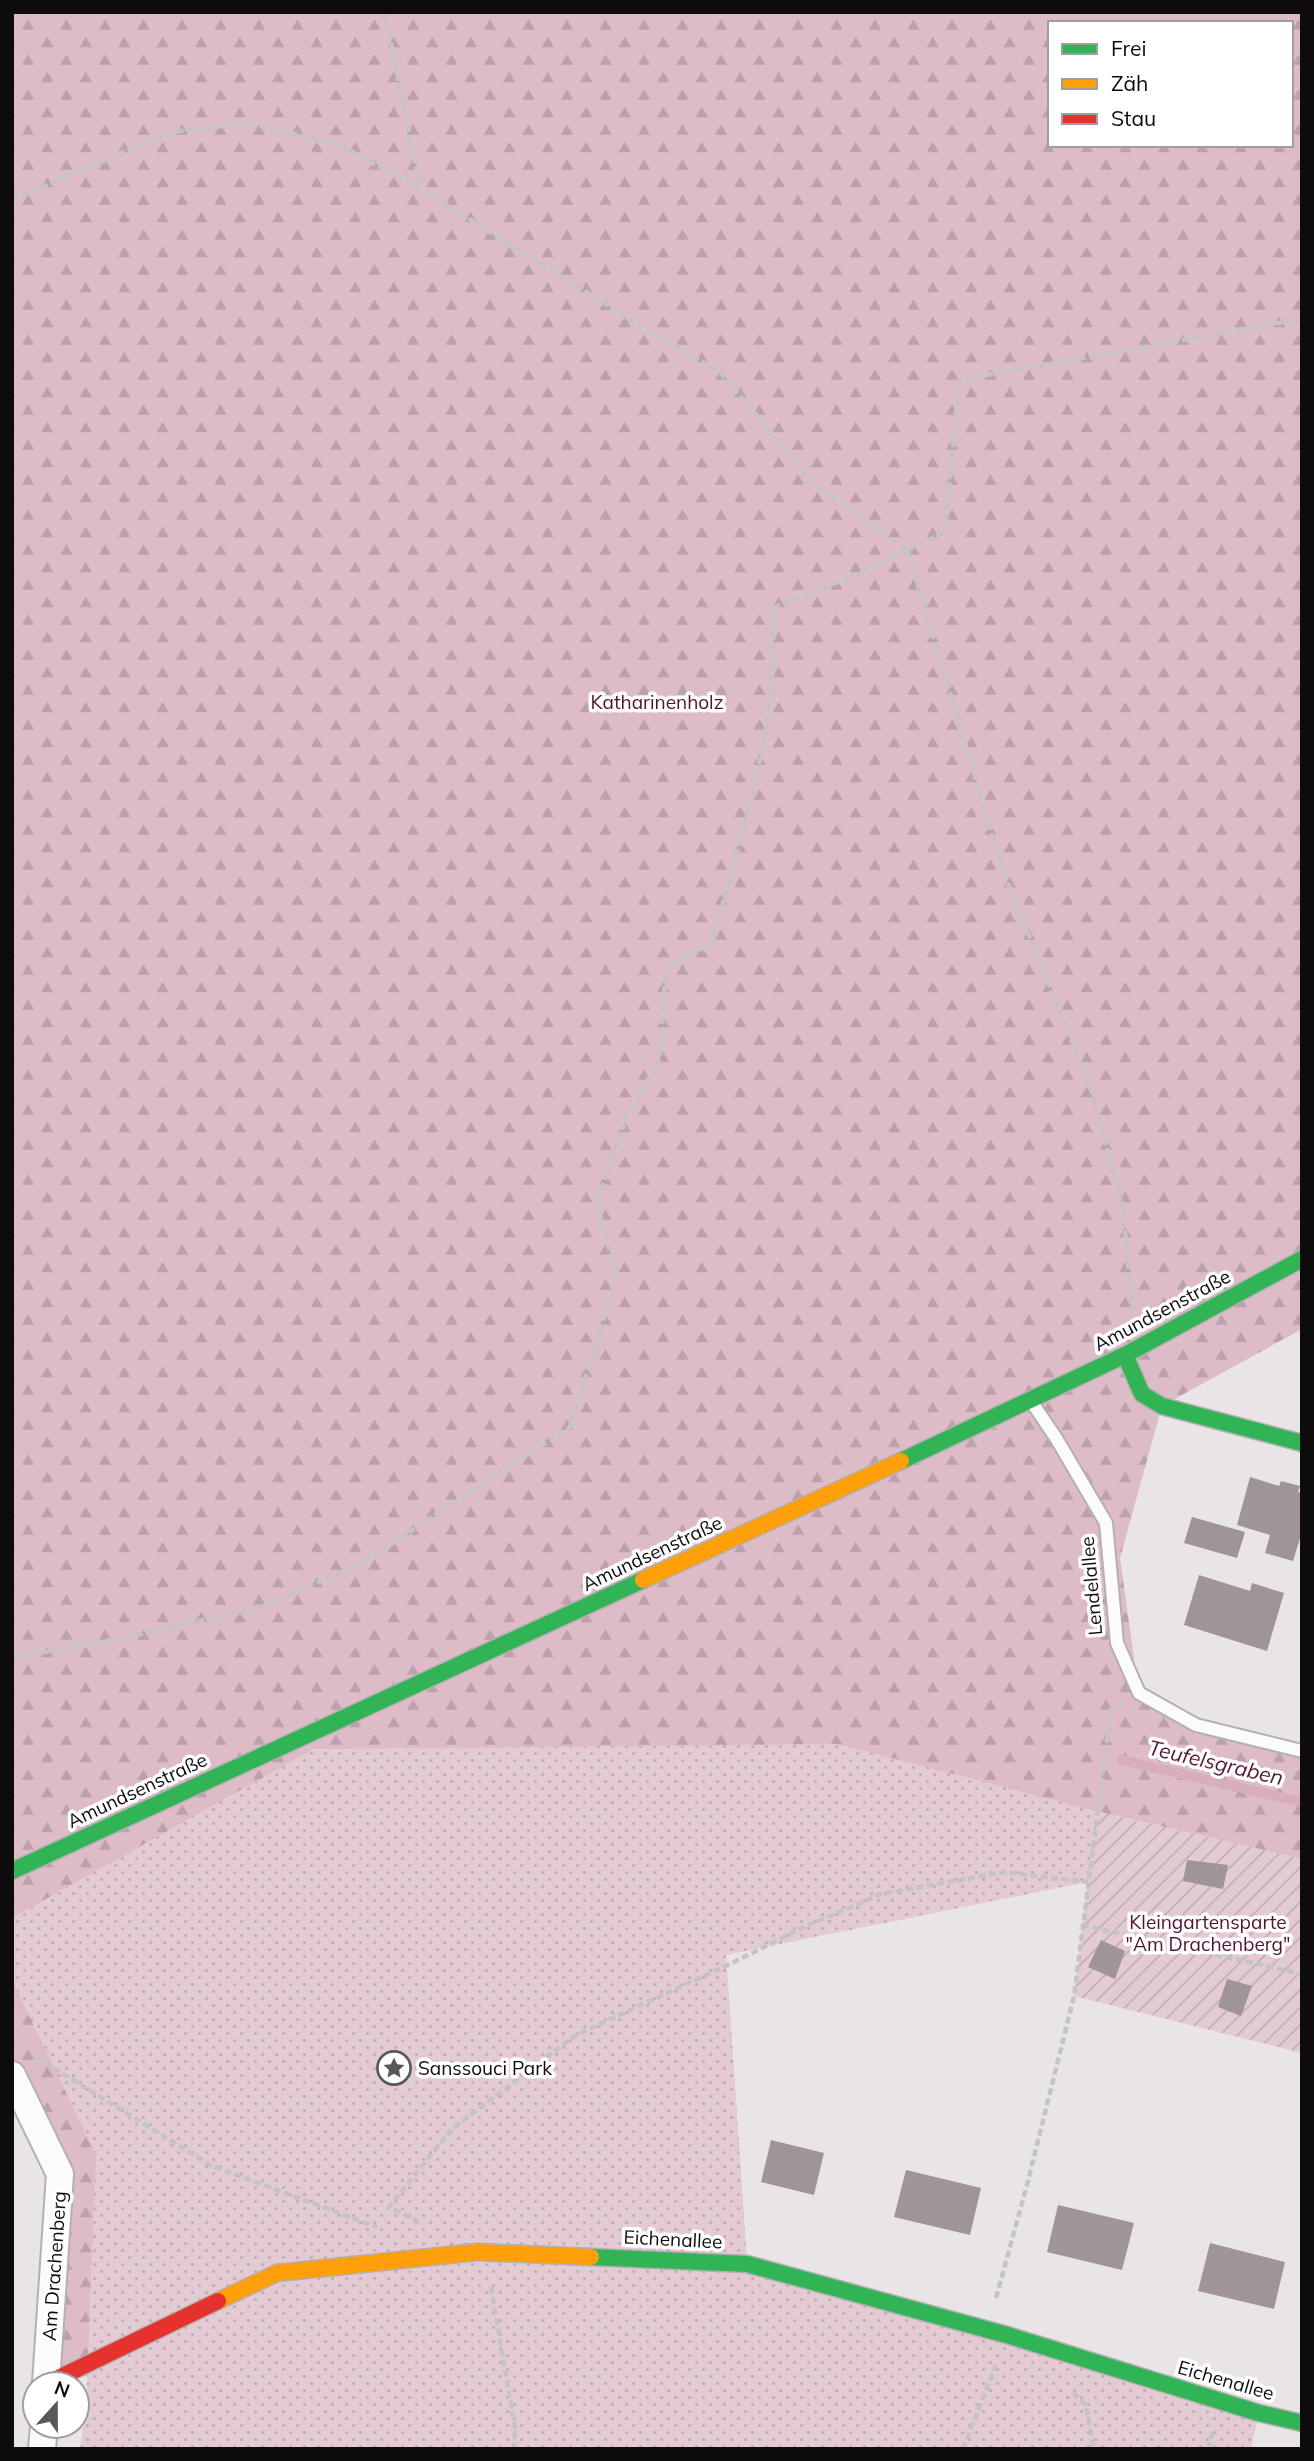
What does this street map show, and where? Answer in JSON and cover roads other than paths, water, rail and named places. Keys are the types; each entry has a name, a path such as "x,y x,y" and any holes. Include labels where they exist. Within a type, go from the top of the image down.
{"street":[{"name":"Amundsenstraße","path":"12,1871 1031,1401 1125,1355 1302,1259"},
{"path":"1125,1355 1142,1394 1162,1406 1302,1443"},
{"name":"Am Drachenberg","path":"12,2075 60,2174 47,2370"},
{"name":"Eichenallee","path":"75,2370 277,2273 477,2252 747,2264 989,2329 1259,2413 1302,2423"}],"lane":[{"name":"Lendelallee","path":"1031,1401 1106,1523 1117,1643 1139,1693 1196,1724 1302,1751"}],"waterway":[{"name":"Teufelsgraben","path":"1122,1760 1302,1802"}],"place":[{"name":"Sanssouci Park","path":"394,2068"}],"park label":[{"name":"Katharinenholz","path":"657,702"},
{"name":"Kleingartensparte \"Am Drachenberg\"","path":"1208,1933"}]}
